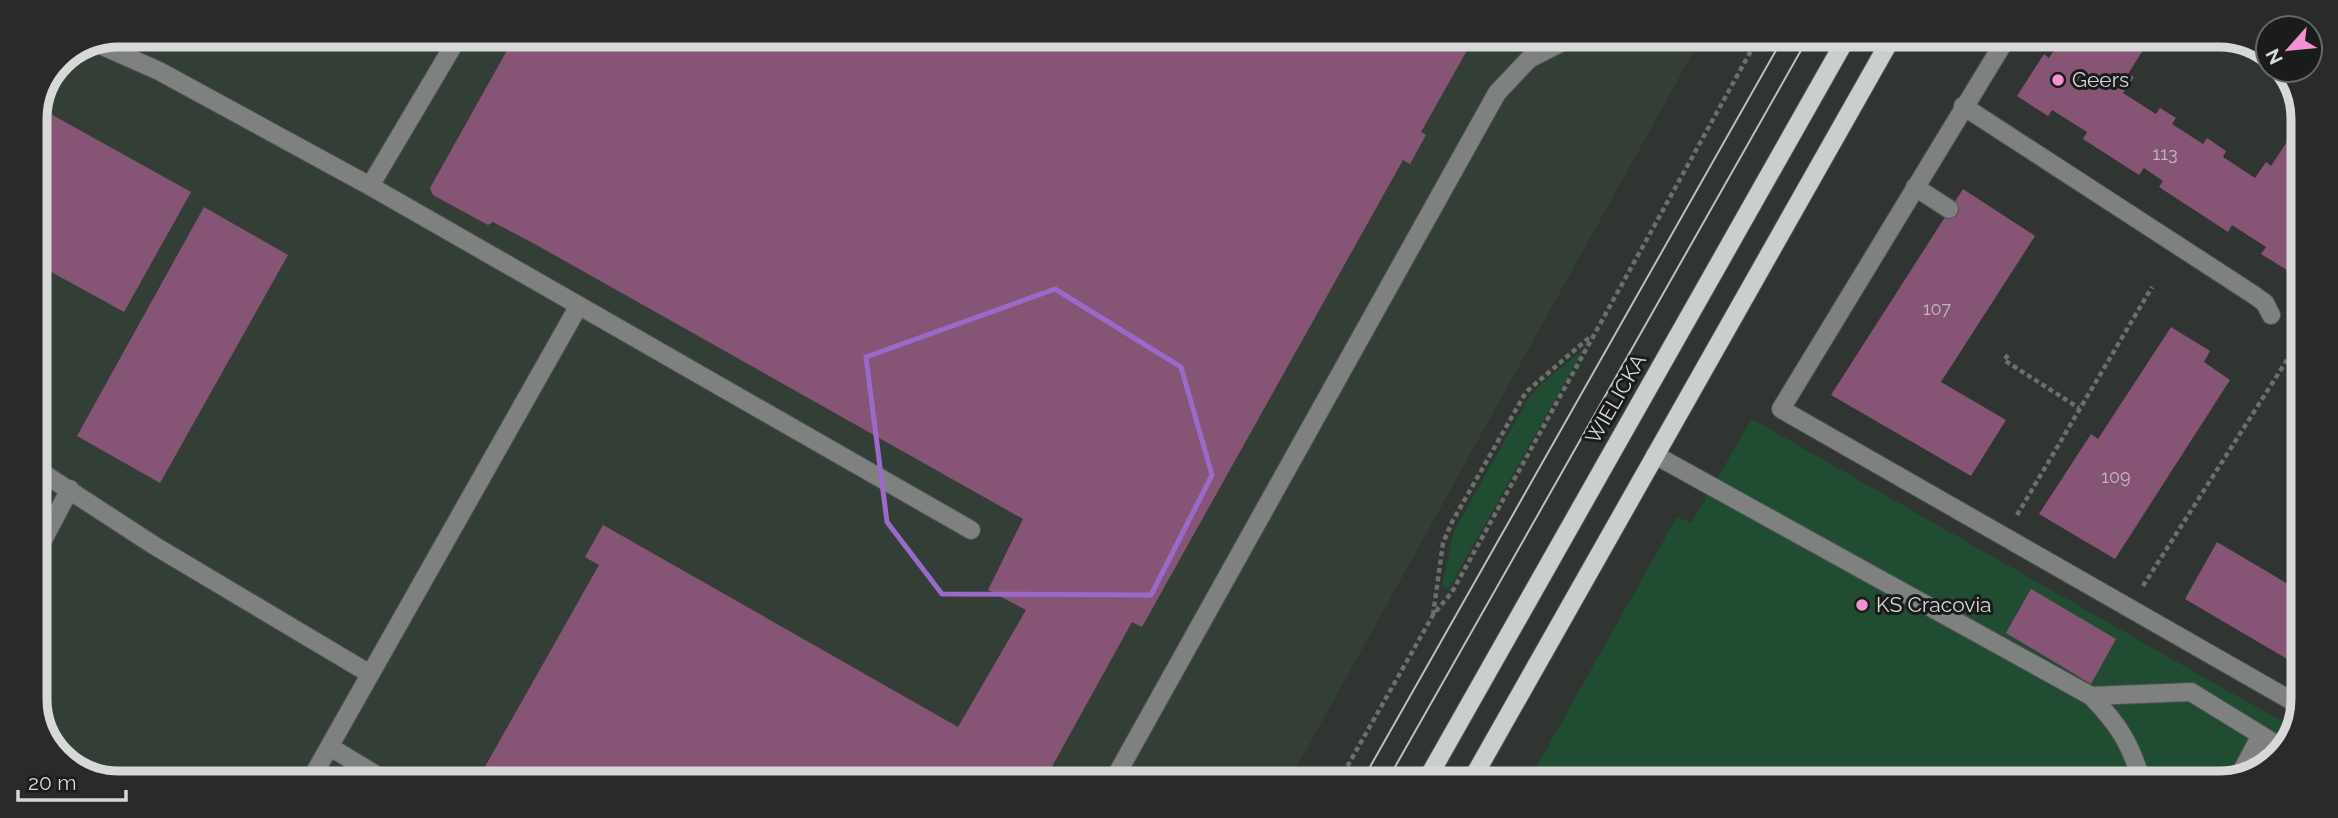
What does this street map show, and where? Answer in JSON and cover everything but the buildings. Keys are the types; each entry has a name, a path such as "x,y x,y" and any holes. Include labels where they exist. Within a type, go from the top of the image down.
{"main road":[{"name":"WIELICKA","path":"1432,771 1841,47"},
{"path":"1477,771 1886,47"}],"lane":[{"path":"370,186 452,47"},
{"path":"1118,771 1497,93 1529,60 1553,47"},
{"path":"2001,47 1782,409 2291,700"},
{"path":"108,49 159,71 370,186 971,530"},
{"path":"1963,106 2255,295 2265,303 2271,315"},
{"path":"1915,187 1949,209"},
{"path":"316,771 578,307"},
{"path":"1655,456 2091,696 2114,720 2131,746 2138,771"},
{"path":"47,475 155,546 370,674"},
{"path":"47,524 70,489"},
{"path":"2091,696 2192,692 2275,744"},
{"path":"2244,766 2261,735"},
{"path":"330,747 370,771"}],"path":[{"path":"1345,771 1433,615 1452,592 1753,47"},
{"path":"2004,536 2152,287"},
{"path":"1433,615 1443,543 1451,522 1526,392 1594,333"},
{"path":"2008,355 2004,360 2080,408"},
{"path":"2129,607 2287,360"}],"highlighted area":[{"path":"1055,289 1181,367 1212,475 1151,595 942,594 887,522 866,357"}],"shaded area":[{"path":"120,47 1696,47 1295,771 120,771 96,767 76,756 68,750 53,726 47,703 47,120 49,105 59,79 79,59 92,53"}],"green space":[{"path":"1583,350 1448,590 1442,586 1454,531 1528,399 1540,385"},
{"name":"KS Cracovia","path":"1752,419 2286,724 2270,750 2255,761 2242,767 2218,771 1534,771 1677,517 1691,523"}],"tram line":[{"path":"1368,771 1778,47"},
{"path":"1393,771 1803,47"}],"place":[{"name":"Geers","path":"2058,80"},
{"name":"KS Cracovia","path":"1862,605"}]}
